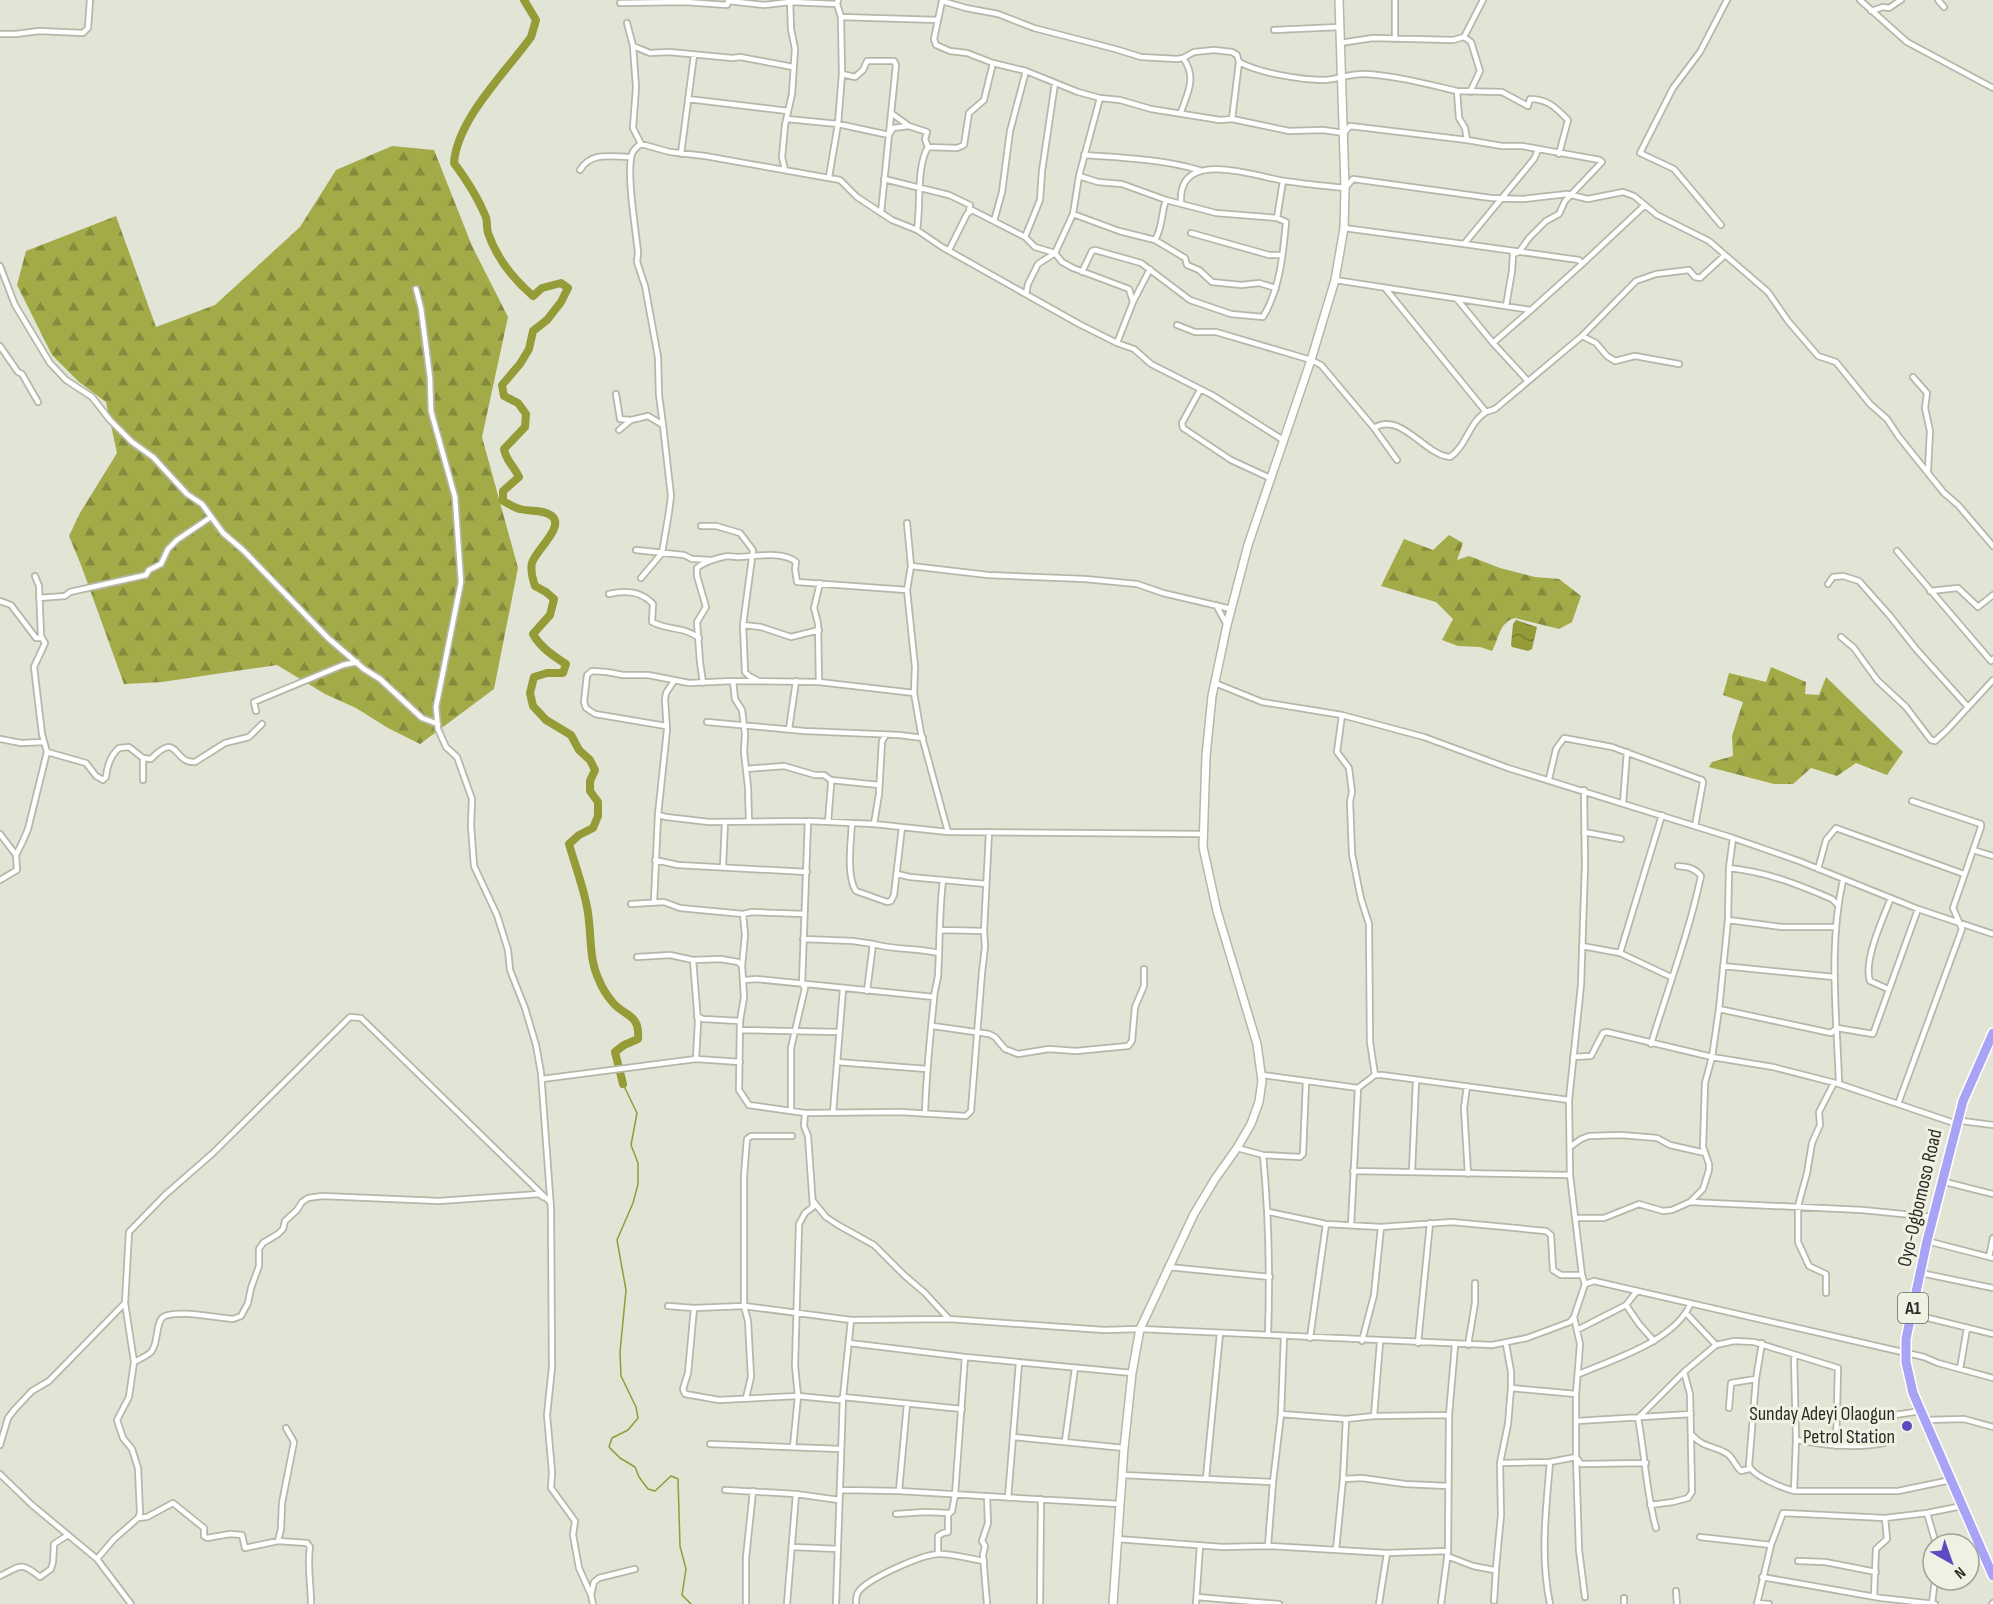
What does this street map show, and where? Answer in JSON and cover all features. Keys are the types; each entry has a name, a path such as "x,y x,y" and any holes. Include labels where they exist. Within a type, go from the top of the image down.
{"highway":[{"name":"Oyo-Ogbomoso Road","path":"1993,1033 1968,1088 1957,1124 1941,1181 1906,1339 1910,1380 1921,1411 1993,1576"}],"main road":[{"path":"1113,1604 1124,1448 1132,1372 1140,1329 1204,1196 1237,1148 1255,1113 1261,1093 1262,1075 1255,1037 1208,874 1202,834 1208,724 1227,625 1248,544 1311,360 1335,280 1344,228 1345,188 1339,0"}],"street":[{"path":"0,34 39,31 83,33 88,28 90,0"},
{"path":"1395,0 1395,39"},
{"path":"1464,38 1483,0"},
{"path":"1721,225 1674,169 1640,153 1673,88 1700,52 1727,0"},
{"path":"1860,0 1907,42 1993,88"},
{"path":"1871,11 1883,7 1889,8 1901,0"},
{"path":"1938,0 1944,7"},
{"path":"620,3 685,1 727,5 729,1 838,2 841,17 842,74 838,124 829,177"},
{"path":"785,170 782,157 792,94 795,49 791,29 790,1"},
{"path":"1232,119 1239,62 1235,53 1214,50 1194,52 1183,58 1141,57 1034,28 998,14 943,1 934,39 936,45 950,51 967,53 993,63 1026,71 1100,98 1120,100 1151,109 1220,120 1232,119 1289,131 1323,130 1344,133 1350,126 1467,140 1600,160 1602,162 1565,201 1559,214 1546,221 1519,252 1514,254 1506,306"},
{"path":"841,17 938,20"},
{"path":"627,23 633,46 636,87 633,128 640,144"},
{"path":"1274,30 1339,27"},
{"path":"1340,43 1373,38 1454,40 1464,38 1472,42 1479,71 1470,92"},
{"path":"633,46 650,53 669,52 740,57 793,67"},
{"path":"681,154 694,55"},
{"path":"1181,112 1191,81 1191,70 1183,58"},
{"path":"842,74 855,77 863,70 867,62 894,61 896,65 880,213"},
{"path":"1239,62 1248,67 1275,74 1323,80 1362,74 1396,77 1457,91 1502,92 1528,106 1530,99 1541,99 1554,105 1568,120 1559,153"},
{"path":"928,147 957,148 964,145 969,113 984,100 993,63"},
{"path":"994,221 1004,182 1010,131 1026,71"},
{"path":"1025,237 1040,200 1054,83"},
{"path":"1457,91 1459,118 1465,128 1467,140"},
{"path":"1026,294 1028,284 1038,264 1055,253 1073,214 1079,176 1100,98"},
{"path":"688,99 788,111"},
{"path":"891,113 909,126 927,132 925,139 928,147 922,166 917,230"},
{"path":"787,119 838,124 889,135"},
{"path":"889,135 893,128 909,126"},
{"path":"641,578 662,553 671,496 659,395 658,357 645,286 637,262 631,157 635,147 640,144 681,154 705,156 840,180 857,197 880,213 917,230 1026,294 1117,343 1134,349 1151,364 1212,395 1283,440"},
{"path":"1464,244 1503,198 1538,150"},
{"path":"1084,155 1148,159 1199,170"},
{"path":"580,170 586,161 594,158 631,157"},
{"path":"1181,202 1180,197 1185,184 1192,174 1208,168 1283,181 1345,188 1353,179 1503,198 1523,199 1554,194 1588,199 1623,192 1634,196 1657,215 1709,241 1768,292 1788,321 1818,356 1836,363 1870,404 1887,419 1944,493 1958,505 1993,546"},
{"path":"1079,176 1098,182 1122,184 1166,200 1181,202 1216,213 1277,218 1286,222 1281,273 1263,317 1231,314 1190,300 1141,263 1095,250 1092,251 1083,272"},
{"path":"884,179 949,195 970,205 949,250"},
{"path":"1277,218 1283,181"},
{"path":"1155,240 1159,233 1162,209 1166,200"},
{"path":"1493,343 1645,205"},
{"path":"969,211 972,210 1025,237 1035,247 1055,253 1062,262 1129,289 1133,302"},
{"path":"1073,214 1119,231 1155,240 1185,258 1187,265 1199,270 1212,282 1241,285 1259,283 1276,288"},
{"path":"1344,228 1579,260 1582,264"},
{"path":"1191,233 1269,255 1282,255"},
{"path":"1374,428 1389,423 1439,454 1450,457 1457,452 1486,412 1495,409 1582,336 1636,281 1656,274 1683,270 1689,270 1695,277 1700,278 1725,255"},
{"path":"0,266 15,305 50,363 66,380 92,397 110,420 132,442 153,457 187,494 202,504 223,533 243,550 328,638 380,679 422,718 438,724"},
{"path":"1117,343 1133,302 1150,269"},
{"path":"1335,280 1531,310"},
{"path":"1385,288 1486,412"},
{"path":"416,289 421,308 430,378 431,411 455,496 462,582 441,675 436,707 438,724 446,747 457,757 472,799 471,826 474,866 497,915 508,950 510,970 536,1045 542,1079 550,1202 552,1367 547,1415 552,1472 551,1488 575,1521 573,1535 579,1568 593,1604"},
{"path":"1457,299 1527,380"},
{"path":"1177,325 1195,332 1216,332 1321,365 1374,428 1396,460"},
{"path":"1582,336 1596,343 1607,356 1615,361 1635,356 1679,364"},
{"path":"0,346 18,372 22,374 38,402"},
{"path":"1913,376 1927,393 1925,408 1930,442 1928,471"},
{"path":"1200,390 1182,423 1183,428 1231,459 1270,478"},
{"path":"615,394 620,419 631,420 648,416 663,424"},
{"path":"619,430 631,420"},
{"path":"39,598 65,596 70,592 93,586 146,575 154,566 161,564 168,549 177,540 211,517"},
{"path":"907,523 911,566 907,590 915,667 914,693 923,738 948,832"},
{"path":"701,526 716,526 740,533 753,550 743,625 745,672 760,681"},
{"path":"636,550 684,555 692,559 714,560"},
{"path":"1897,551 1993,664"},
{"path":"697,568 726,556 753,555 792,559 796,562 797,582 907,590"},
{"path":"692,559 697,568 706,607 697,622 703,683"},
{"path":"911,566 988,575 1085,579 1137,584 1163,593 1231,609"},
{"path":"0,880 17,870 16,855 28,829 47,752 34,667 45,643 42,638 39,586 35,576"},
{"path":"1828,584 1833,577 1843,576 1859,581 1968,707"},
{"path":"819,682 819,630 814,608 820,583"},
{"path":"1930,591 1958,588 1978,607 1993,595"},
{"path":"609,594 624,591 638,593 652,604 652,622 665,628 688,630 699,638"},
{"path":"0,601 11,605 36,638 42,638"},
{"path":"1215,605 1227,625"},
{"path":"743,625 760,627 791,637 819,630"},
{"path":"1841,637 1854,648 1877,680 1906,707 1931,740 1935,741 1947,730 1993,680"},
{"path":"256,711 254,702 343,665 357,662"},
{"path":"666,726 595,714 586,708 584,702 587,675 592,671 648,675 674,681 703,683 819,682 914,693"},
{"path":"654,902 658,815 666,726 665,700 666,693 674,681"},
{"path":"733,681 735,699 741,710 744,724 749,822"},
{"path":"789,729 796,681"},
{"path":"1215,683 1262,702 1342,715 1389,726 1508,768 1732,838 1918,909 1993,934"},
{"path":"1342,715 1337,752 1349,768 1352,792 1350,801 1352,854 1360,899 1369,924 1370,1042 1376,1076"},
{"path":"707,722 923,738"},
{"path":"47,752 81,760 89,766 99,780 103,780 106,777 107,765 119,748 133,749 143,758 151,759 162,747 169,747 185,760 195,762 225,742 249,737 261,724"},
{"path":"874,824 883,735"},
{"path":"1549,779 1556,749 1564,738 1627,752 1702,780 1695,826"},
{"path":"0,739 21,743 44,742"},
{"path":"1623,803 1627,752"},
{"path":"142,780 143,758"},
{"path":"746,769 784,766 815,776 824,775 831,780 879,785"},
{"path":"828,822 831,780"},
{"path":"668,1306 694,1308 744,1306 797,1311 851,1320 949,1319 1104,1330 1140,1329 1468,1345 1506,1344 1570,1322 1574,1317 1585,1284 1570,1175 1569,1100 1582,946 1585,865 1584,790"},
{"path":"1898,1104 1962,929 1953,913 1953,908 1982,827 1981,824 1912,801"},
{"path":"658,815 687,820 725,822 808,821 874,824 948,832 1202,834"},
{"path":"1620,953 1662,815"},
{"path":"791,1111 791,1048 805,988 802,984 808,821"},
{"path":"723,866 725,822"},
{"path":"852,823 853,887 856,891 887,902 891,901 894,896 902,827"},
{"path":"1818,869 1826,840 1836,828 1964,874"},
{"path":"743,914 745,935 741,963 745,980 740,1021 739,1090 744,1101 760,1108 805,1113 966,1116 971,1111 986,947 984,931 989,832"},
{"path":"1584,832 1621,839"},
{"path":"0,834 16,855"},
{"path":"1576,1218 1604,1218 1639,1204 1663,1211 1672,1210 1690,1202 1700,1194 1706,1184 1709,1164 1703,1139 1705,1083 1712,1057 1719,1009 1728,920 1732,838"},
{"path":"1973,850 1993,856"},
{"path":"655,860 678,865 807,872"},
{"path":"1651,1044 1694,911 1701,876 1698,871 1689,867 1678,866"},
{"path":"1729,868 1755,871 1784,879 1832,899 1838,904"},
{"path":"897,874 986,884"},
{"path":"924,1114 934,997 938,978 939,915 943,880"},
{"path":"1826,1293 1826,1274 1809,1266 1798,1242 1798,1206 1812,1143 1820,1125 1820,1112 1836,1084 1835,927 1843,880"},
{"path":"1888,989 1870,981 1868,976 1873,944 1891,898"},
{"path":"631,904 669,902 680,908 743,914 752,912 804,914"},
{"path":"1837,1028 1873,1034 1918,909"},
{"path":"1728,920 1782,927 1835,927"},
{"path":"940,930 984,931"},
{"path":"804,939 853,941 900,949 917,948 939,953"},
{"path":"867,991 873,945"},
{"path":"1582,946 1620,953 1671,977"},
{"path":"638,957 670,955 693,960 721,959 741,963"},
{"path":"693,960 697,1016 700,1021 696,1059"},
{"path":"1723,966 1834,977"},
{"path":"933,1026 995,1037 1005,1049 1018,1054 1049,1049 1076,1051 1128,1046 1132,1041 1135,1007 1144,986 1144,969"},
{"path":"745,980 756,978 934,997"},
{"path":"833,1113 843,988"},
{"path":"1719,1009 1832,1033 1837,1028"},
{"path":"97,1559 140,1514 138,1468 132,1449 123,1438 117,1420 129,1397 134,1362 125,1303 129,1232 165,1195 213,1153 350,1017 361,1018 550,1202"},
{"path":"700,1021 740,1021"},
{"path":"740,1030 839,1032"},
{"path":"1573,1058 1591,1056 1603,1034 1607,1032 1712,1057 1773,1067 1836,1084 1957,1124 1962,1121 1993,1125"},
{"path":"542,1079 696,1059 740,1062"},
{"path":"837,1062 927,1069"},
{"path":"1262,1075 1358,1088 1376,1076 1569,1100"},
{"path":"1412,1171 1416,1081"},
{"path":"1237,1148 1263,1155 1300,1157 1303,1154 1306,1082"},
{"path":"1467,1086 1464,1108 1468,1174"},
{"path":"1351,1225 1358,1088"},
{"path":"793,1447 798,1396 795,1366 799,1224 805,1213 813,1207 805,1113"},
{"path":"1570,1147 1589,1136 1621,1135 1657,1138 1670,1145 1705,1153"},
{"path":"746,1398 751,1377 748,1321 744,1306 744,1176 747,1139 751,1136 792,1136"},
{"path":"1263,1155 1269,1212 1268,1335"},
{"path":"1353,1171 1570,1175"},
{"path":"1941,1181 1993,1194"},
{"path":"134,1362 150,1354 156,1345 160,1321 164,1317 174,1313 233,1319 241,1316 248,1303 259,1266 259,1249 263,1243 283,1229 285,1221 308,1198 322,1196 439,1201 539,1194 550,1202"},
{"path":"813,1201 822,1213 838,1225 874,1245 949,1319"},
{"path":"1690,1202 1798,1206 1933,1217"},
{"path":"1269,1212 1326,1224 1381,1227 1452,1222 1546,1231 1551,1235 1553,1270 1561,1275 1582,1275"},
{"path":"1418,1343 1431,1222"},
{"path":"1310,1338 1326,1224"},
{"path":"1362,1341 1374,1295 1381,1227"},
{"path":"1927,1241 1991,1257 1993,1238"},
{"path":"1168,1267 1270,1277"},
{"path":"1921,1273 1993,1288"},
{"path":"1585,1284 1589,1281 1602,1281 1924,1357 1993,1378"},
{"path":"1468,1345 1475,1303 1475,1283"},
{"path":"1578,1330 1626,1305 1637,1291"},
{"path":"0,1445 8,1418 15,1409 32,1391 49,1381 125,1303"},
{"path":"1579,1374 1654,1341 1686,1313 1690,1303"},
{"path":"1626,1305 1632,1316 1654,1341"},
{"path":"694,1308 684,1392 713,1400 798,1396 839,1400 843,1397 962,1409"},
{"path":"1686,1313 1716,1345"},
{"path":"1912,1314 1993,1334"},
{"path":"1574,1317 1580,1344 1576,1394 1576,1458 1580,1550 1585,1597"},
{"path":"836,1604 840,1449 851,1320"},
{"path":"1960,1369 1967,1328"},
{"path":"1206,1478 1220,1333"},
{"path":"1268,1545 1281,1414 1284,1336"},
{"path":"1374,1416 1380,1341"},
{"path":"1638,1418 1684,1372 1716,1345 1734,1341 1761,1343 1838,1368 1836,1446"},
{"path":"849,1343 1019,1363 1132,1372"},
{"path":"1749,1468 1761,1343"},
{"path":"1441,1604 1447,1554 1449,1415 1455,1344"},
{"path":"1494,1602 1501,1515 1500,1463 1508,1424 1511,1388 1511,1372 1506,1344"},
{"path":"1794,1355 1796,1440 1794,1491"},
{"path":"938,1554 938,1536 948,1532 955,1495 965,1357"},
{"path":"1008,1498 1019,1363"},
{"path":"1065,1441 1075,1368"},
{"path":"1650,1505 1673,1503 1691,1496 1690,1394 1684,1372"},
{"path":"1729,1408 1731,1383 1756,1379"},
{"path":"1511,1388 1576,1394"},
{"path":"899,1491 908,1404"},
{"path":"1869,1419 1921,1411"},
{"path":"1281,1414 1346,1419 1374,1416 1449,1415"},
{"path":"1577,1421 1691,1414"},
{"path":"1638,1418 1650,1505 1656,1528"},
{"path":"1336,1550 1346,1419"},
{"path":"1925,1420 1964,1419 1993,1427"},
{"path":"278,1541 282,1503 294,1442 286,1428"},
{"path":"1692,1434 1702,1445 1728,1454 1741,1471 1749,1468"},
{"path":"1013,1437 1124,1448"},
{"path":"1796,1440 1836,1446 1884,1443"},
{"path":"710,1444 840,1449"},
{"path":"1500,1463 1550,1462 1576,1458"},
{"path":"1576,1458 1581,1464 1646,1463"},
{"path":"1550,1462 1544,1542 1546,1582 1550,1604"},
{"path":"1749,1468 1779,1487 1794,1491 1898,1491 1951,1480"},
{"path":"0,1474 32,1505 97,1559 131,1604"},
{"path":"1122,1474 1273,1482"},
{"path":"1343,1479 1362,1478 1405,1484 1448,1486"},
{"path":"725,1490 796,1494 839,1500"},
{"path":"840,1490 1120,1503"},
{"path":"746,1604 746,1558 753,1491"},
{"path":"787,1604 796,1494"},
{"path":"987,1497 988,1523 982,1541 985,1546 987,1604"},
{"path":"1040,1604 1041,1499"},
{"path":"138,1518 147,1517 173,1503 204,1528 204,1536 207,1538 230,1534 242,1535 245,1548 278,1541 307,1543 310,1547 308,1559 311,1571 311,1604"},
{"path":"1769,1604 1757,1603 1771,1545 1783,1513 1885,1518 1962,1506"},
{"path":"896,1514 950,1513"},
{"path":"1928,1513 1933,1532"},
{"path":"1874,1596 1876,1549 1887,1539 1885,1518"},
{"path":"0,1576 21,1565 40,1576 51,1569 54,1562 54,1544 68,1535"},
{"path":"1700,1537 1771,1545"},
{"path":"1117,1539 1233,1547 1268,1545 1387,1553 1447,1554 1473,1566 1494,1570 1496,1568"},
{"path":"1196,1604 1200,1545"},
{"path":"793,1547 838,1549"},
{"path":"1379,1604 1387,1553"},
{"path":"856,1604 858,1591 901,1566 938,1554 984,1561"},
{"path":"1798,1561 1825,1562 1876,1572"},
{"path":"591,1595 594,1582 599,1578 635,1569"},
{"path":"1762,1577 1933,1604"},
{"path":"1676,1591 1677,1604"},
{"path":"1197,1597 1279,1604"}],"green space":[{"path":"392,146 434,150 472,246 508,317 482,437 518,568 494,689 420,744 356,708 325,694 277,665 162,682 124,684 69,536 80,513 117,453 106,402 79,382 52,355 17,285 26,251 116,216 156,327 215,305 300,227 336,170"},
{"path":"1449,535 1463,543 1457,560 1469,556 1500,568 1535,577 1559,579 1581,596 1572,622 1559,629 1515,618 1503,627 1492,651 1480,647 1458,646 1442,640 1453,619 1436,602 1381,586 1404,539 1433,550"},
{"path":"1771,667 1806,682 1805,694 1819,695 1826,677 1903,752 1887,775 1856,763 1837,776 1811,768 1793,784 1774,784 1709,767 1712,762 1733,756 1732,736 1743,702 1723,695 1729,673 1766,682"}],"water":[{"path":"1516,620 1537,627 1532,649 1528,651 1511,645 1513,624"}],"waterway":[{"path":"524,0 536,20 531,37 473,113 457,146 454,163 482,208 488,233 496,251 518,282 533,296 542,288 561,283 568,288 561,302 547,320 533,331 529,349 520,364 502,385 504,396 518,403 526,414 525,427 504,449 506,457 519,477 503,491 503,501 524,510 545,512 555,521 552,533 532,563 535,586 554,599 550,615 533,634 543,647 566,664 563,673 547,673 534,677 530,693 533,706 546,720 571,735 579,750 590,760 595,770 590,781 590,791 598,802 598,816 593,828 579,835 569,844 587,907 596,972 614,1004 632,1017 637,1025 638,1039 615,1052 623,1084"},
{"path":"623,1084 637,1113 631,1145 638,1163 638,1184 633,1203 617,1240 626,1290 620,1352 621,1376 636,1407 638,1418 628,1430 612,1438 609,1447 620,1458 635,1467 648,1489 655,1491 671,1476 678,1479 680,1546 686,1569 682,1595 691,1604"}],"place":[{"name":"Sunday Adeyi Olaogun Petrol Station","path":"1907,1426"}]}
